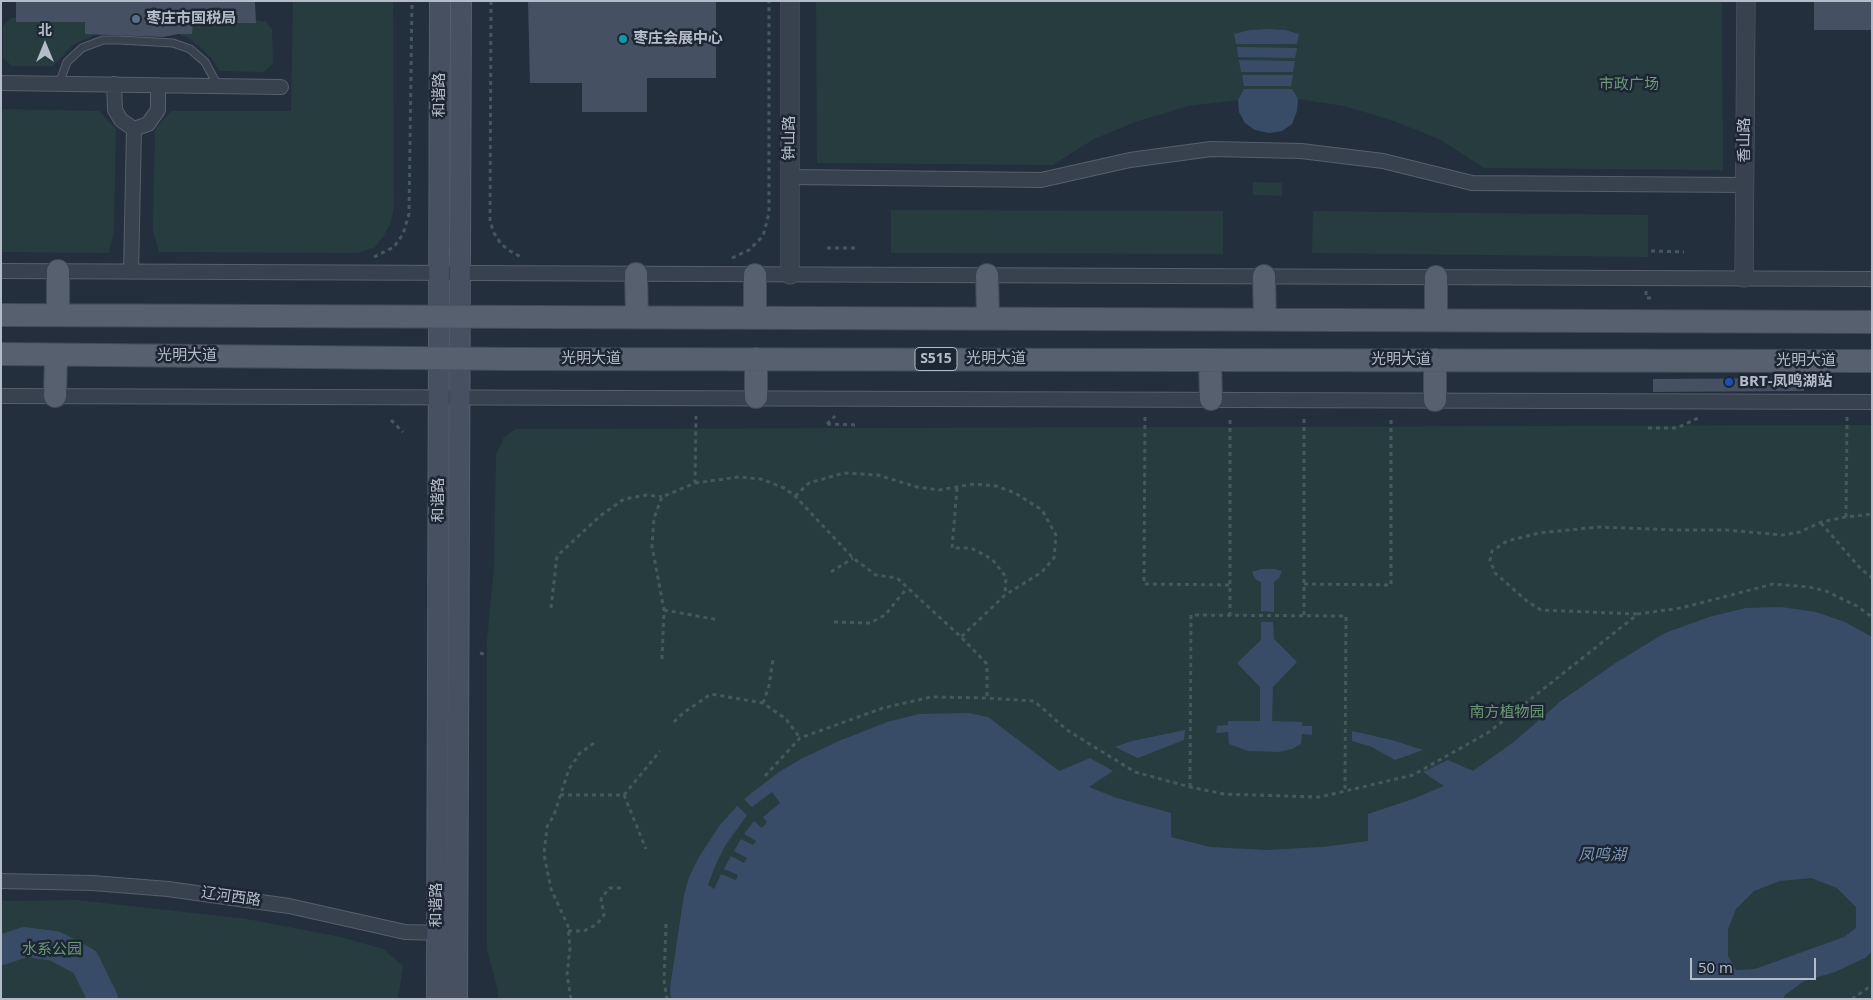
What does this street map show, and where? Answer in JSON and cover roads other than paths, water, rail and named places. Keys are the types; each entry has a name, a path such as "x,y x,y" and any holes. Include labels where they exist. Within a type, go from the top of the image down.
{"main road":[{"name":"和谐路","path":"440,1 439,274 450,317"},
{"name":"和谐路","path":"437,999 439,396 449,358 450,317 460,274 461,1"},
{"path":"58,272 58,315"},
{"path":"636,274 637,317"},
{"path":"755,275 755,318"},
{"path":"988,275 988,318"},
{"path":"1264,276 1265,320"},
{"path":"1436,277 1436,320"},
{"path":"1,315 1872,322"},
{"name":"光明大道","path":"1,354 449,358 1872,361"},
{"path":"55,396 56,355"},
{"name":"和谐路","path":"449,358 459,396 457,999"},
{"path":"756,359 756,397"},
{"path":"1210,360 1211,399"},
{"path":"1435,360 1435,400"}],"street":[{"name":"钟山路","path":"790,1 790,275"},
{"name":"香山路","path":"1744,278 1746,1"},
{"path":"1,83 281,87"},
{"path":"114,84 115,110 121,120 134,129"},
{"path":"134,129 148,124 158,110 158,85"},
{"path":"130,272 134,129"},
{"path":"790,177 1041,180 1130,160 1211,149 1310,152 1383,162 1472,183 1745,185"},
{"path":"1,271 1872,279"},
{"path":"1,396 1872,402"},
{"name":"辽河西路","path":"1,881 93,883 168,889 289,906 405,932 458,933"}],"lane":[{"path":"59,84 67,62 82,48 103,40 119,40 173,43 190,49 205,62 218,86"}],"water":[{"path":"1250,30 1285,30 1299,34 1297,44 1236,44 1234,34"},
{"path":"1237,47 1297,48 1295,58 1238,57"},
{"path":"1239,60 1295,61 1293,72 1241,72"},
{"path":"1242,75 1293,75 1291,86 1244,86"},
{"path":"1244,89 1292,89 1298,99 1297,111 1292,124 1282,131 1269,133 1255,130 1245,123 1239,112 1238,100"},
{"path":"1261,569 1282,571 1279,578 1274,582 1274,612 1261,611 1261,582 1255,579 1252,572"},
{"name":"凤鸣湖","path":"1781,607 1816,612 1845,622 1872,637 1872,951 1865,958 1835,972 1804,981 1785,995 1783,999 671,999 670,988 684,895 689,877 699,857 720,825 737,806 747,815 725,846 716,864 708,885 714,889 721,874 736,880 738,875 724,869 731,856 744,863 747,858 734,851 741,839 753,845 756,841 744,834 754,821 762,828 767,822 763,817 780,803 772,792 752,807 744,799 779,772 801,759 839,741 887,722 919,714 968,713 988,717 1059,771 1090,758 1113,771 1089,787 1117,798 1171,813 1171,837 1210,847 1266,850 1322,847 1368,841 1368,814 1444,786 1423,772 1448,760 1473,771 1515,741 1561,701 1617,662 1665,633 1709,617 1746,608","holes":["1811,878 1837,888 1856,907 1856,928 1844,937 1755,969 1736,970 1728,956 1728,929 1736,909 1754,891 1780,881"]},
{"path":"1261,622 1273,622 1274,639 1297,662 1273,687 1272,721 1302,722 1302,726 1312,726 1312,735 1302,734 1301,744 1292,749 1279,752 1248,751 1229,744 1228,732 1216,733 1217,726 1228,725 1228,721 1260,721 1260,687 1237,663 1261,640"},
{"path":"1185,730 1184,740 1138,758 1115,747 1132,741"},
{"path":"1352,731 1392,740 1423,750 1395,760 1372,747 1352,741"}],"waterway":[{"path":"1,950 25,942 55,946 85,962 103,999"}],"place":[{"name":"枣庄市国税局","path":"136,19"},
{"name":"枣庄会展中心","path":"623,39"},
{"name":"BRT-凤鸣湖站","path":"1729,382"}],"park label":[{"name":"市政广场","path":"1629,85"},
{"name":"南方植物园","path":"1507,713"},
{"name":"水系公园","path":"52,950"}]}
